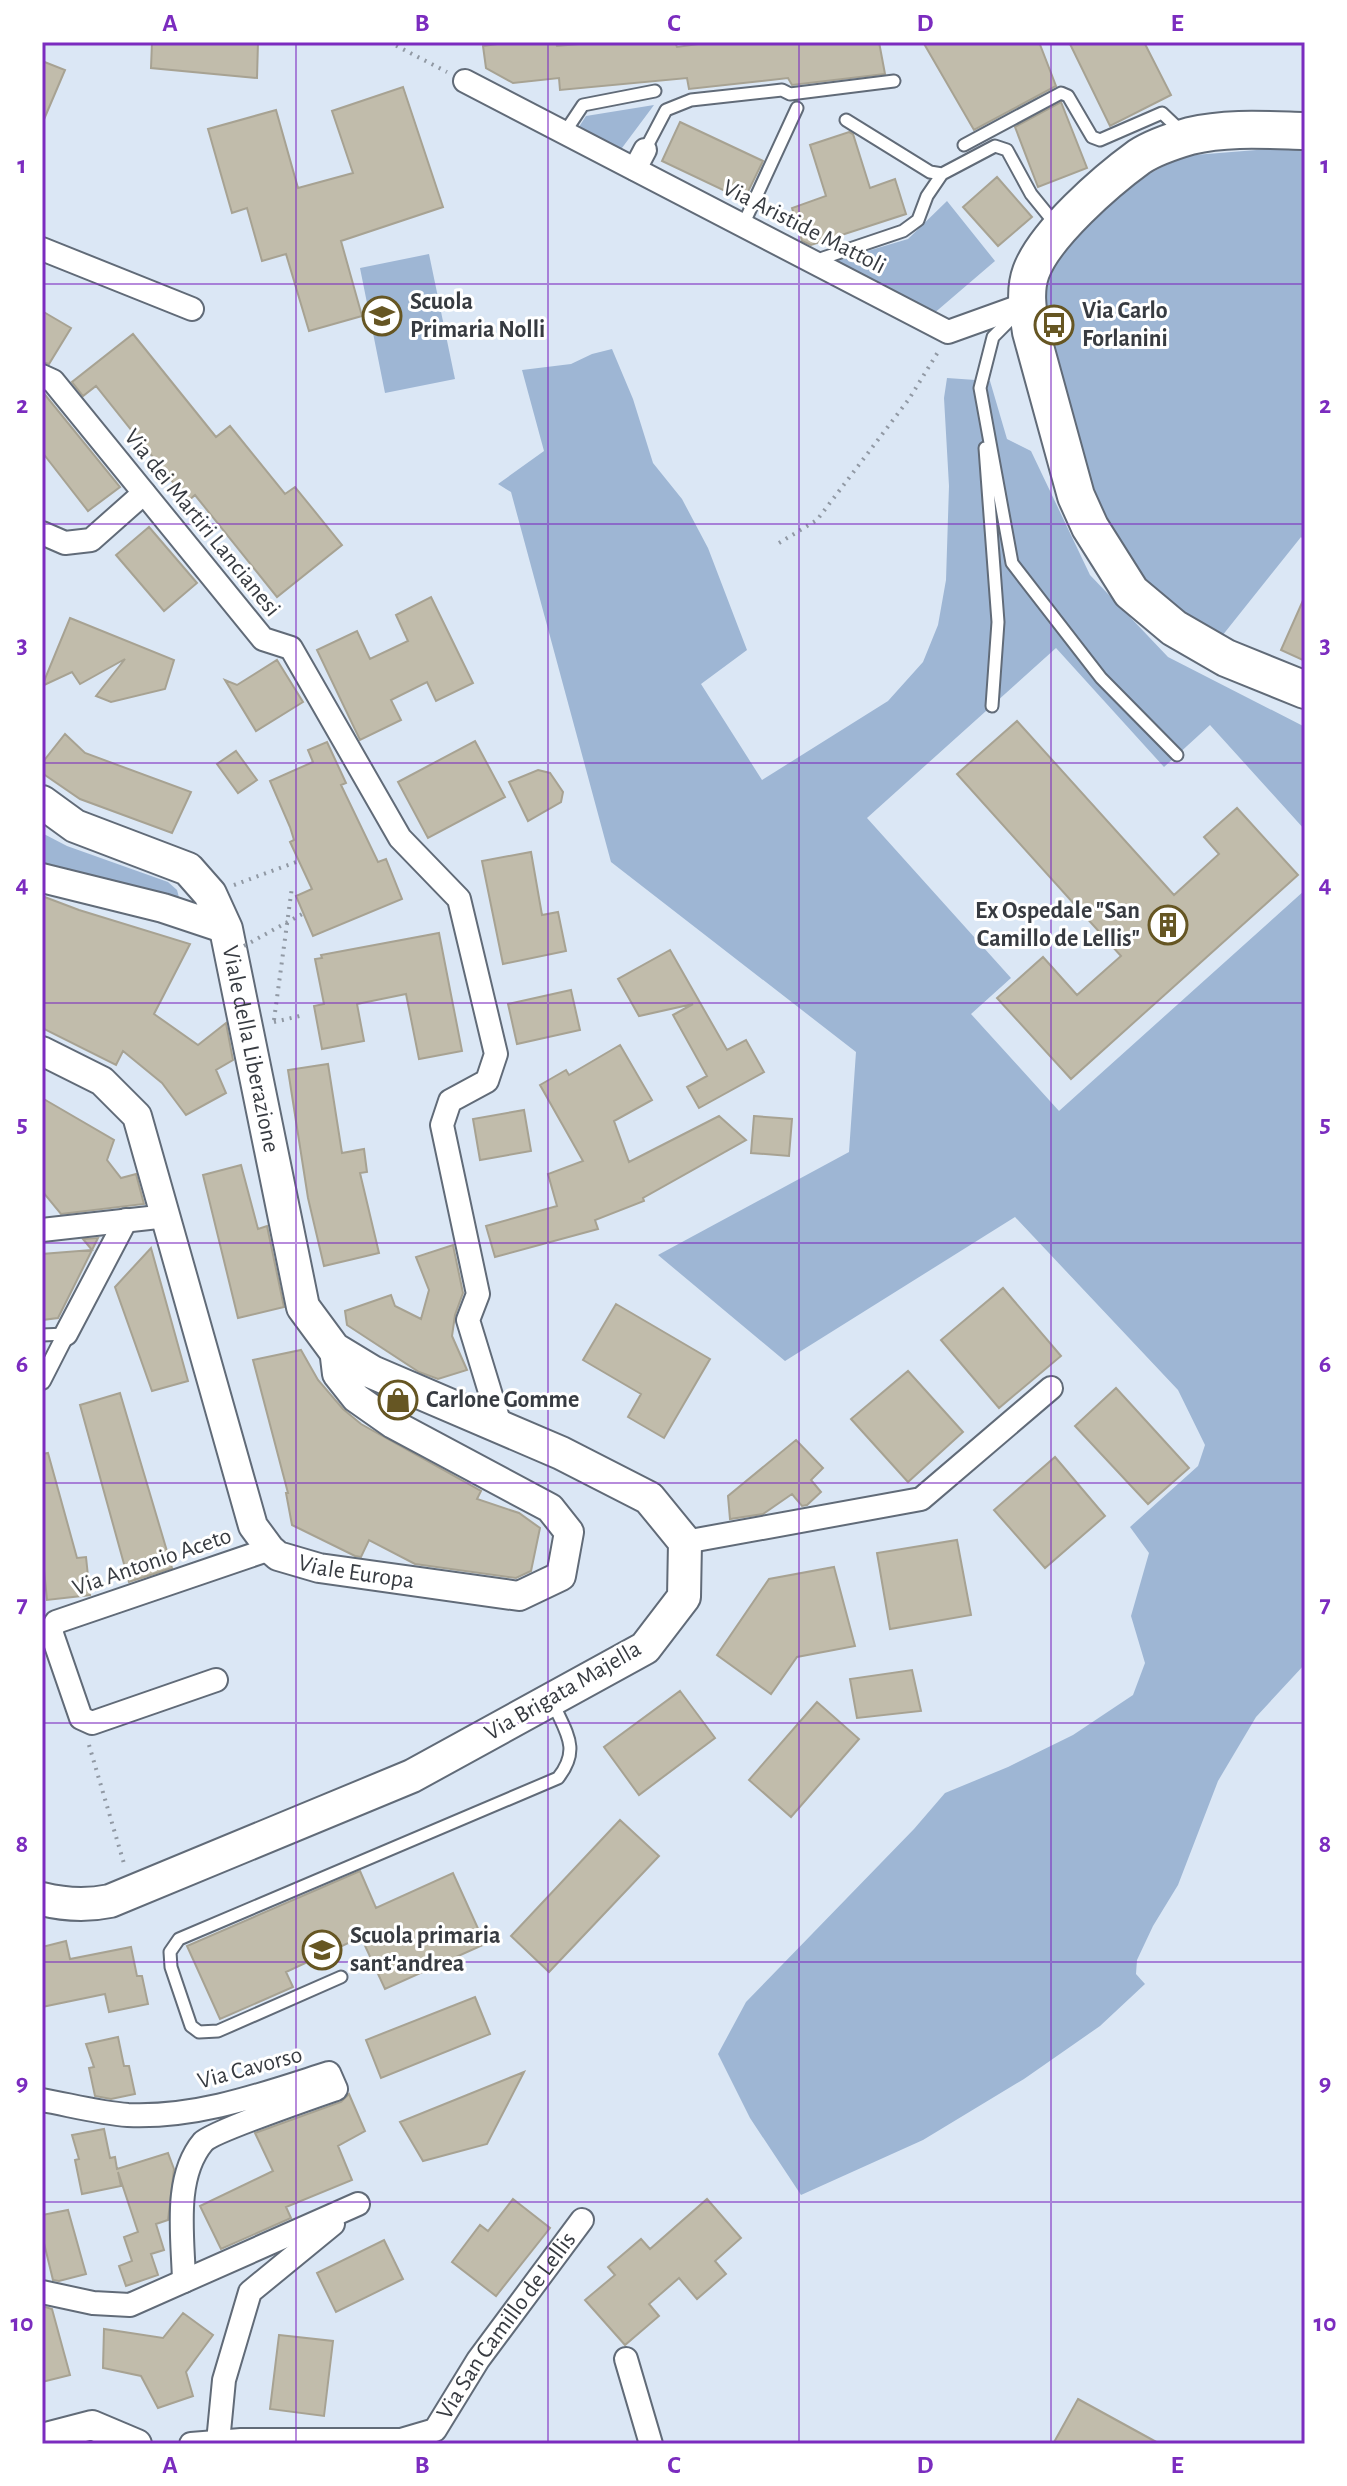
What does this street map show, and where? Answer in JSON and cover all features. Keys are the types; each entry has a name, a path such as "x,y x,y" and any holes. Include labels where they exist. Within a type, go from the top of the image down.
{"main road":[{"path":"1305,131 1213,131 1164,144 1140,157 1081,206 1042,251 1031,273 1026,304 1076,496 1090,527 1131,592 1174,628 1226,658 1305,690"},
{"path":"42,802 75,826 188,869 210,894 235,937"},
{"name":"Viale della Liberazione","path":"235,937 303,1307 334,1349"},
{"path":"334,1349 372,1372 561,1453 649,1498 685,1542"},
{"name":"Via Brigata Majella","path":"42,1899 65,1905 88,1906 110,1901 412,1776 645,1648 684,1597 685,1542"}],"street":[{"name":"Via Aristide Mattoli","path":"465,81 565,132 640,160 743,225 948,332"},
{"path":"42,249 192,309"},
{"path":"948,332 1026,304"},
{"name":"Via dei Martiri Lancianesi","path":"42,376 53,381 263,639 291,648 400,838 459,899 496,1054 487,1081 450,1101 442,1125 478,1294 468,1320 501,1428"},
{"path":"42,533 65,543 91,540 144,493"},
{"name":"Viale della Liberazione","path":"42,878 163,908 235,937"},
{"name":"Viale Europa","path":"42,1051 102,1081 137,1116 253,1526 270,1549 278,1556 319,1568 519,1596 561,1576 569,1532 550,1508 393,1424 356,1398 337,1374 334,1349"},
{"path":"42,1230 167,1216"},
{"path":"42,1381 126,1220"},
{"path":"685,1542 921,1499 1051,1388"},
{"name":"Via Antonio Aceto","path":"216,1680 92,1723 81,1718 51,1631 56,1622 270,1549"},
{"name":"Via Cavorso","path":"42,2100 127,2115 174,2113 220,2107 329,2073 336,2089 205,2139 189,2165 183,2193 184,2281"},
{"path":"42,2292 93,2303 130,2305 350,2207 335,2223 250,2292 224,2380 218,2442"},
{"name":"Via San Camillo de Lellis","path":"191,2444 401,2440 435,2430 478,2360 582,2220"},
{"path":"626,2359 651,2444"},
{"path":"42,2438 92,2425 137,2444"}],"lane":[{"path":"640,160 666,110 691,100 782,90 790,94 894,81"},
{"path":"565,132 583,105 655,91"},
{"path":"964,145 1061,93 1068,96 1092,137 1100,140 1162,113 1187,137"},
{"path":"743,225 797,108"},
{"path":"846,120 902,157 930,172 942,174"},
{"path":"823,258 903,231 918,220 927,196 942,174 995,146 1007,150 1031,194 1060,229"},
{"path":"992,706 998,622 980,388 993,337 1026,304"},
{"path":"980,388 1012,563 1101,678 1177,755"},
{"path":"42,1335 66,1334"},
{"path":"341,1977 218,2031 199,2032 191,2026 171,1967 170,1952 179,1939 558,1778 569,1764 572,1749 551,1699"}],"path":[{"path":"389,42 465,81"},
{"path":"779,543 817,520 909,399 948,332"},
{"path":"224,889 299,861"},
{"path":"292,887 274,1022 304,1015"},
{"path":"235,937 304,913"},
{"path":"96,1769 128,1877"}],"shaded area":[{"path":"654,105 616,156 575,133 586,116"},
{"path":"1305,146 1305,542 1301,537 1218,641 1169,612 1105,529 1059,391 1039,277 1079,225 1140,179 1182,156"},
{"path":"947,201 995,261 932,315 827,263 908,239"},
{"path":"429,254 455,379 385,393 360,268"},
{"path":"612,349 633,399 653,463 682,499 708,548 747,650 701,684 762,780 888,701 923,662 938,625 946,580 949,486 944,398 947,378 990,381 1007,439 1031,451 1090,575 1168,657 1305,727 1305,830 1210,725 1164,767 1056,648 867,818 1011,978 971,1014 1059,1111 1305,890 1305,1664 1256,1717 1218,1781 1178,1885 1137,1960 1136,1974 1145,1984 1100,2026 1024,2079 923,2140 801,2195 750,2118 718,2054 746,2002 945,1793 1073,1735 1133,1695 1145,1663 1131,1616 1149,1553 1130,1527 1198,1466 1205,1445 1178,1390 1015,1217 785,1361 658,1255 849,1152 856,1052 611,862 511,492 498,484 544,451 522,370 571,364"},
{"path":"42,833 67,846 168,882 177,890 180,901 42,865"}],"building":[{"path":"152,42 258,42 257,78 151,68"},
{"path":"512,42 556,42 557,46 602,42 675,42 677,47 713,42 879,42 885,74 792,85 788,78 689,89 687,78 560,90 559,78 513,83 486,68 483,46"},
{"path":"923,42 1039,42 1056,86 974,130"},
{"path":"1069,42 1144,42 1171,95 1110,126"},
{"path":"42,61 65,70 42,124"},
{"path":"403,87 443,207 341,241 362,316 309,331 286,254 262,261 247,208 232,213 208,129 276,110 298,188 353,173 332,111"},
{"path":"1061,102 1087,168 1038,187 1015,127"},
{"path":"680,122 763,161 744,200 662,161"},
{"path":"849,132 853,134 870,188 895,179 906,214 811,245 802,241 792,208 826,196 810,145"},
{"path":"997,177 1032,217 998,246 963,207"},
{"path":"42,311 71,328 49,364 42,362"},
{"path":"133,334 216,437 230,426 285,494 295,487 342,545 277,597 195,495 188,501 96,386 83,396 72,382"},
{"path":"42,391 120,487 88,511 42,452"},
{"path":"149,527 197,583 164,611 116,555"},
{"path":"1305,596 1305,661 1281,650"},
{"path":"431,597 473,683 436,701 427,682 391,700 401,720 360,740 317,650 357,631 370,659 408,641 396,615"},
{"path":"70,618 174,660 165,689 111,702 96,696 125,659 80,684 72,672 42,686"},
{"path":"277,660 303,702 256,731 225,680 237,685"},
{"name":"Ex Ospedale \"San Camillo de Lellis\"","path":"1017,721 1174,895 1219,854 1204,837 1237,808 1298,875 1071,1079 997,998 1043,957 1077,995 1121,956 957,774"},
{"path":"65,734 85,753 191,792 172,833 80,799 42,773 42,763"},
{"path":"475,741 505,797 428,838 398,782"},
{"path":"327,742 346,783 341,785 378,862 386,859 402,899 313,936 296,896 312,889 290,842 294,840 290,827 270,781 313,762 308,750"},
{"path":"236,751 257,780 238,793 217,764"},
{"path":"538,770 550,773 563,792 561,802 528,821 509,782"},
{"path":"531,852 542,915 558,912 566,951 503,964 482,861"},
{"path":"42,896 190,944 154,1014 198,1045 226,1023 233,1060 216,1070 226,1093 186,1115 162,1083 123,1051 116,1065 42,1028"},
{"path":"439,933 462,1051 419,1059 406,994 357,1004 364,1041 322,1049 314,1006 324,1004 315,959 322,958 321,955"},
{"path":"670,950 727,1050 746,1040 764,1072 699,1108 687,1087 707,1076 673,1015 693,1004 639,1016 618,979"},
{"path":"571,990 580,1030 517,1044 508,1004"},
{"path":"620,1045 652,1100 614,1121 629,1162 719,1116 746,1140 643,1198 644,1201 595,1220 598,1229 495,1257 486,1226 557,1206 548,1174 583,1161 540,1085 566,1070 569,1075"},
{"path":"328,1064 342,1153 364,1149 367,1172 360,1173 379,1253 324,1266 308,1198 288,1070"},
{"path":"42,1098 114,1140 107,1160 121,1178 136,1174 144,1204 61,1214 42,1191"},
{"path":"524,1110 531,1151 480,1160 473,1119"},
{"path":"754,1116 792,1119 789,1156 751,1153"},
{"path":"241,1165 258,1229 267,1226 284,1307 238,1318 203,1175"},
{"path":"98,1238 92,1250 83,1239"},
{"path":"453,1245 463,1293 452,1336 467,1370 438,1379 419,1372 347,1325 345,1311 391,1295 395,1306 421,1319 429,1290 416,1257"},
{"path":"151,1248 188,1381 152,1391 115,1287"},
{"path":"92,1250 58,1318 42,1320 42,1254"},
{"path":"1003,1288 1061,1356 999,1408 941,1340"},
{"path":"616,1304 710,1359 664,1438 628,1417 641,1394 583,1360"},
{"path":"301,1350 318,1380 361,1424 481,1491 477,1499 519,1513 540,1528 531,1571 516,1578 415,1564 369,1540 361,1557 355,1556 292,1525 288,1493 253,1360"},
{"path":"908,1371 963,1432 908,1482 851,1419"},
{"path":"1116,1388 1189,1468 1148,1504 1075,1426"},
{"path":"120,1393 172,1568 129,1582 80,1405"},
{"path":"796,1440 823,1468 811,1480 821,1492 807,1505 802,1506 792,1494 763,1514 730,1519 728,1496"},
{"path":"48,1453 77,1558 86,1557 90,1595 47,1600 42,1549 42,1454"},
{"path":"1055,1457 1105,1516 1045,1568 994,1510"},
{"path":"957,1540 971,1615 890,1629 877,1553"},
{"path":"834,1567 855,1646 797,1657 771,1694 717,1655 769,1579"},
{"path":"912,1670 921,1711 857,1718 850,1679"},
{"path":"680,1691 715,1738 639,1795 604,1747"},
{"path":"817,1702 859,1739 791,1817 749,1780"},
{"path":"620,1820 659,1856 549,1972 511,1936"},
{"path":"360,1871 376,1908 453,1873 485,1944 385,1989 361,1937 286,1972 293,1987 220,2019 187,1946"},
{"path":"66,1941 70,1959 131,1947 137,1976 142,1976 148,2004 109,2012 105,1994 42,2007 42,1947"},
{"path":"475,1997 490,2034 381,2078 366,2040"},
{"path":"118,2037 124,2066 129,2066 135,2094 111,2099 95,2096 89,2068 94,2067 86,2044"},
{"path":"524,2072 487,2144 423,2161 400,2122"},
{"path":"349,2094 365,2131 338,2146 352,2180 286,2207 291,2218 221,2249 200,2206 273,2171 255,2133 341,2102"},
{"path":"104,2129 110,2158 115,2157 117,2169 168,2153 174,2169 168,2220 156,2224 164,2250 151,2254 158,2275 126,2286 119,2266 132,2261 124,2237 138,2232 118,2172 121,2186 82,2194 75,2160 79,2159 72,2135"},
{"path":"513,2199 550,2228 496,2296 452,2262 480,2225 488,2231"},
{"path":"707,2199 741,2238 715,2261 726,2274 697,2299 679,2278 649,2304 659,2316 625,2345 585,2300 615,2275 608,2267 641,2239 650,2249"},
{"path":"68,2210 86,2274 53,2280 42,2235 42,2215"},
{"path":"384,2240 403,2279 336,2312 317,2273"},
{"path":"42,2306 52,2309 70,2375 42,2382"},
{"path":"183,2313 213,2335 186,2372 193,2396 158,2408 141,2376 103,2368 104,2329 163,2338"},
{"path":"279,2335 333,2341 324,2416 270,2409"},
{"path":"1078,2399 1160,2444 1053,2444"}],"place":[{"name":"Scuola Primaria Nolli","path":"382,316"},
{"name":"Via Carlo Forlanini","path":"1054,325"},
{"name":"Ex Ospedale \"San Camillo de Lellis\"","path":"1168,925"},
{"name":"Carlone Gomme","path":"398,1400"},
{"name":"Scuola primaria sant'andrea","path":"322,1950"}]}
